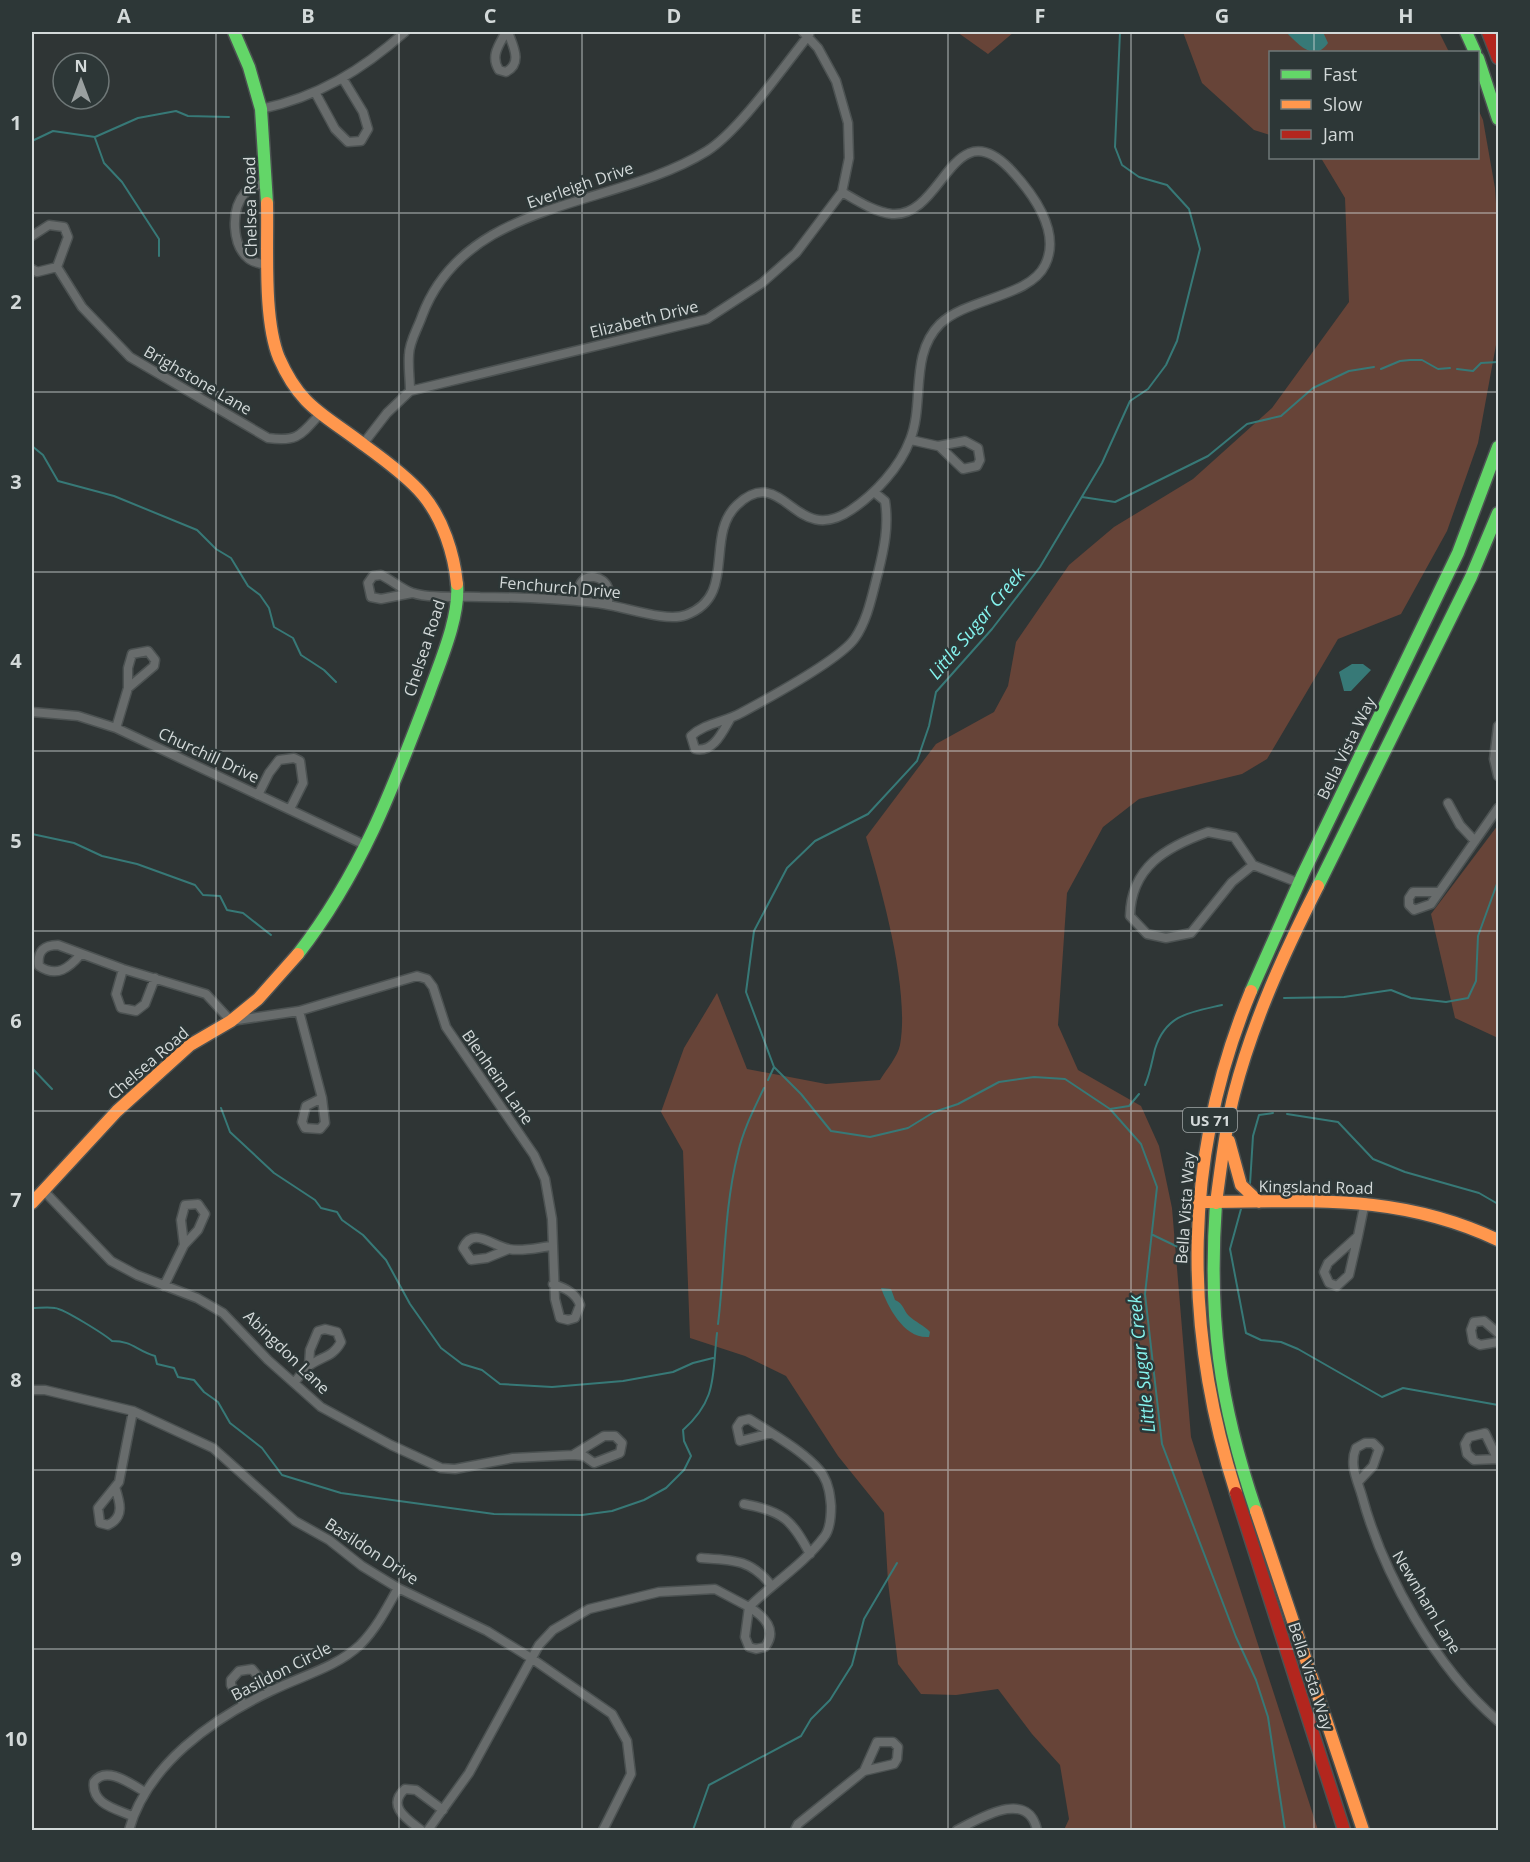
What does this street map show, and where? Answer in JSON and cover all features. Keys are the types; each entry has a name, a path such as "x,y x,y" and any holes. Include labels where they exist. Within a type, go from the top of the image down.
{"main road":[{"name":"Chelsea Road","path":"32,1203 117,1111 190,1045 231,1021 258,999 296,958 329,914 367,846 406,754 441,660 458,597 455,563 442,527 423,495 363,444 319,416 298,392 279,357 271,327 261,109 249,67 234,32"},
{"path":"1466,32 1475,51"},
{"path":"1488,32 1498,58"},
{"path":"1479,61 1498,119"},
{"name":"Bella Vista Way","path":"1344,1830 1217,1435 1204,1372 1198,1310 1199,1202 1209,1122 1234,1031 1250,987 1468,533 1498,447"},
{"name":"Bella Vista Way","path":"1363,1830 1235,1450 1221,1383 1213,1319 1212,1258 1216,1202 1227,1132 1247,1049 1280,961 1362,802 1471,577 1498,513"},
{"path":"1227,1132 1233,1163 1241,1185 1259,1202"},
{"name":"Kingsland Road","path":"1199,1202 1365,1202 1453,1219 1498,1240"}],"street":[{"path":"261,109 316,94 375,59 405,32"},
{"name":"Elizabeth Drive","path":"410,391 707,319 762,283 796,253 842,192 849,158 848,123 833,74 806,33"},
{"name":"Everleigh Drive","path":"410,391 408,352 438,282 456,262 475,245 535,214 592,199 679,166 709,150 741,119 806,33"},
{"path":"316,94 335,129 348,142 361,141 368,129 363,112 343,79"},
{"name":"Fenchurch Drive","path":"412,593 579,601 608,604 665,616 684,617 701,608 708,601 718,582 724,529 732,510 748,496 763,493 776,495 804,518 818,521 844,514 874,492 894,468 911,440 918,378 926,346 940,324 961,310 1035,280 1046,264 1050,241 1047,222 1019,179 991,153 976,150 962,156 929,195 910,209 893,214 863,204 842,192"},
{"path":"266,182 246,192 238,204 235,227 239,247 251,261 268,265"},
{"path":"32,236 49,225 64,227 68,237 57,267 37,272 32,269"},
{"name":"Brighstone Lane","path":"57,267 82,307 130,357 268,438 289,441 301,435 319,416"},
{"path":"363,444 387,413 410,391"},
{"path":"911,440 938,446 965,441 978,448 980,460 977,466 963,469 938,446"},
{"path":"730,719 709,748 704,751 695,749 692,736 698,730 730,719 827,662 854,639 866,616 886,538 888,520 885,501 874,492"},
{"path":"381,575 412,593 381,599 371,597 368,583 373,576 381,575"},
{"path":"579,601 580,586 586,579 594,577 602,580 608,588 608,604"},
{"path":"116,729 128,688"},
{"name":"Churchill Drive","path":"32,712 78,716 116,729 367,846"},
{"path":"1498,726 1494,759 1498,776"},
{"path":"258,795 269,773 279,760 294,758 300,761 303,783 290,809"},
{"path":"1448,803 1460,825 1476,841"},
{"path":"1438,892 1498,808"},
{"path":"1252,865 1232,882 1191,933 1166,938 1147,934 1130,916 1130,897 1141,872 1178,843 1208,832 1234,837 1252,865 1299,883"},
{"path":"81,954 69,968 59,972 52,972 39,966 40,954 49,945 58,945 123,969 206,994 231,1021"},
{"path":"123,969 116,994 121,1008 136,1011 145,1005 155,978"},
{"name":"Blenheim Lane","path":"231,1021 299,1011 402,979 417,976 427,979 433,987 446,1026 463,1055 534,1155 545,1179 553,1246 553,1284"},
{"path":"299,1011 322,1098"},
{"name":"Abingdon Lane","path":"44,1191 111,1261 164,1286 197,1298 223,1313 321,1407 348,1423 441,1468 455,1469 513,1458 573,1455 584,1456 594,1463 620,1454 622,1443 615,1436 604,1436 573,1455"},
{"path":"1358,1236 1328,1263 1324,1272 1329,1283 1337,1286 1349,1275 1358,1236 1365,1202"},
{"path":"164,1286 184,1245 198,1230 205,1214 198,1204 185,1205 182,1210 184,1245"},
{"path":"509,1249 481,1238 472,1237 466,1241 463,1248 471,1260 477,1260 509,1249 553,1246"},
{"path":"1498,1333 1484,1321 1474,1322 1471,1330 1473,1341 1480,1345 1498,1342"},
{"path":"294,1383 309,1365 330,1357 337,1350 341,1342 341,1335 325,1329 318,1331 310,1350 309,1365"},
{"name":"Basildon Drive","path":"32,1390 45,1390 133,1411 213,1448 295,1521 329,1540 362,1566 398,1588 487,1631 531,1658 612,1714 627,1741 631,1774 603,1830"},
{"path":"115,1487 129,1441 133,1411"},
{"path":"428,1830 469,1773 502,1717 531,1658 553,1630 570,1619 589,1609 629,1599 687,1589 715,1589 749,1606 762,1614 771,1632 770,1641 765,1647 756,1649 749,1647 745,1637 749,1606 771,1584 810,1554 826,1535 831,1515 830,1491 823,1474 771,1433"},
{"name":"Newnham Lane","path":"1358,1482 1378,1549 1389,1572 1450,1668 1498,1721"},
{"path":"744,1504 782,1514 798,1531 810,1554"},
{"path":"701,1558 737,1560 760,1570 771,1584"},
{"name":"Basildon Circle","path":"129,1830 132,1816 145,1792 187,1743 244,1705 339,1660 360,1644 379,1622 398,1588"},
{"path":"244,1705 231,1685 231,1680 239,1671 252,1669 270,1691"},
{"path":"795,1830 798,1824 864,1772"},
{"path":"132,1816 103,1803 94,1792 94,1782 102,1776 114,1776 145,1792"},
{"path":"421,1830 400,1814 396,1801 399,1794 405,1789 416,1790 443,1810"},
{"path":"957,1830 1006,1807 1023,1811 1036,1825 1037,1830"}],"shaded area":[{"path":"957,32 1014,32 988,54"},
{"path":"1183,32 1439,32 1448,51 1269,51 1269,135 1254,130 1202,83"},
{"path":"1479,111 1483,120 1495,188 1498,234 1498,334 1478,443 1447,531 1401,614 1338,639 1267,759 1242,774 1139,799 1103,827 1067,893 1058,1025 1078,1070 1141,1106 1159,1146 1172,1208 1191,1437 1318,1830 1064,1830 1069,1819 1060,1765 1032,1734 998,1689 956,1695 921,1694 898,1664 888,1582 884,1513 838,1456 786,1376 745,1356 690,1338 683,1151 661,1112 684,1048 717,993 747,1069 826,1084 880,1080 899,1049 902,1022 901,997 893,941 866,837 936,744 994,712 1008,686 1016,642 1069,565 1114,527 1193,479 1272,408 1349,302 1345,198 1322,159 1479,159"},
{"path":"1498,825 1498,1038 1455,1018 1431,914"}],"water":[{"path":"1286,32 1323,32 1328,43 1323,49 1317,51 1306,50"},
{"path":"1352,664 1363,664 1371,670 1351,691 1344,691 1339,672"},
{"path":"881,1288 891,1289 895,1300 902,1305 909,1316 930,1332 929,1337 912,1333 898,1320"}],"waterway":[{"name":"Little Sugar Creek","path":"1120,32 1115,147 1122,165 1139,177 1167,185 1189,209 1200,249 1177,341 1166,365 1148,389 1130,401 1102,463 1040,567 992,629 936,692 929,726 917,761 868,814 815,841 787,868 754,931 746,992 774,1067 801,1094 831,1131 870,1137 908,1128 934,1112 958,1104 999,1082 1034,1077 1065,1079 1110,1109 1141,1144 1157,1187 1145,1294 1162,1444 1236,1637 1256,1680 1268,1717 1285,1830"},
{"path":"32,141 53,131 95,137 138,118 176,111 188,116 229,117"},
{"path":"95,138 104,163 122,182 159,239 159,256"},
{"path":"1381,369 1400,361 1410,360 1422,360 1438,369 1450,368"},
{"path":"1457,369 1473,371 1481,363 1498,362"},
{"path":"1082,497 1115,502 1208,456 1247,424 1281,416 1313,388 1349,371 1374,367"},
{"path":"32,446 43,455 58,481 114,496 197,530 216,549 231,558 248,586 260,595 269,608 274,627 293,638 301,655 324,670 336,682"},
{"path":"32,834 74,843 102,856 137,864 195,885 203,895 220,896 227,910 243,913 271,935"},
{"path":"1284,998 1344,997 1391,990 1411,998 1446,1002 1468,998 1476,981 1478,936 1498,881"},
{"path":"1145,1085 1155,1049 1166,1028 1190,1013 1222,1005"},
{"path":"768,1080 774,1067"},
{"path":"32,1068 52,1089"},
{"path":"718,1324 733,1174 743,1136 764,1088"},
{"path":"1110,1109 1129,1106 1139,1094"},
{"path":"221,1108 230,1132 274,1173 315,1200 321,1208 337,1212 342,1220 363,1235 386,1260 410,1304 441,1348 462,1364 482,1370 500,1384 552,1387 623,1381 673,1372 693,1363 713,1358"},
{"path":"1250,1184 1253,1136 1259,1115 1273,1113"},
{"path":"1287,1114 1338,1122 1373,1159 1405,1172 1479,1193 1498,1204"},
{"path":"1241,1209 1230,1249 1246,1333 1261,1340 1281,1342 1298,1349 1382,1397 1403,1388 1498,1405"},
{"path":"1153,1235 1180,1248"},
{"path":"32,1308 60,1309 112,1341 130,1344 155,1356 157,1364 174,1368 178,1377 194,1380 204,1392 218,1402 230,1423 262,1448 282,1475 341,1493 494,1514 582,1515 612,1511 644,1500 666,1488 684,1470 691,1456 684,1441 683,1430 694,1419 708,1397 717,1333"},
{"path":"693,1830 709,1785 801,1736 811,1719 830,1700 852,1665 864,1619 897,1563"}],"traffic: fast":[{"path":"234,32 249,67 261,109 267,203"},
{"path":"1466,32 1475,51"},
{"path":"1479,61 1498,119"},
{"path":"1251,991 1303,874 1458,553 1498,447"},
{"path":"1318,886 1471,577 1498,513"},
{"path":"298,954 340,892 374,829 416,728 448,639 455,611 457,584"},
{"path":"1216,1203 1214,1284 1219,1359 1233,1433 1256,1511"}],"traffic: slow":[{"path":"267,203 268,303 274,342 287,375 315,409 395,469 423,495 442,526 453,561 457,584"},
{"path":"1216,1203 1228,1121 1250,1040 1270,988 1318,886"},
{"path":"32,1203 117,1111 190,1045 231,1021 258,999 298,954"},
{"path":"1236,1493 1218,1430 1206,1367 1199,1304 1198,1241 1202,1178 1212,1115 1229,1053 1251,991"},
{"path":"1229,1141 1241,1185 1259,1202"},
{"path":"1199,1202 1315,1201 1387,1207 1424,1214 1498,1240"},
{"path":"1256,1511 1363,1830"}],"traffic: jam":[{"path":"1488,32 1498,58"},
{"path":"1236,1493 1344,1830"}]}
